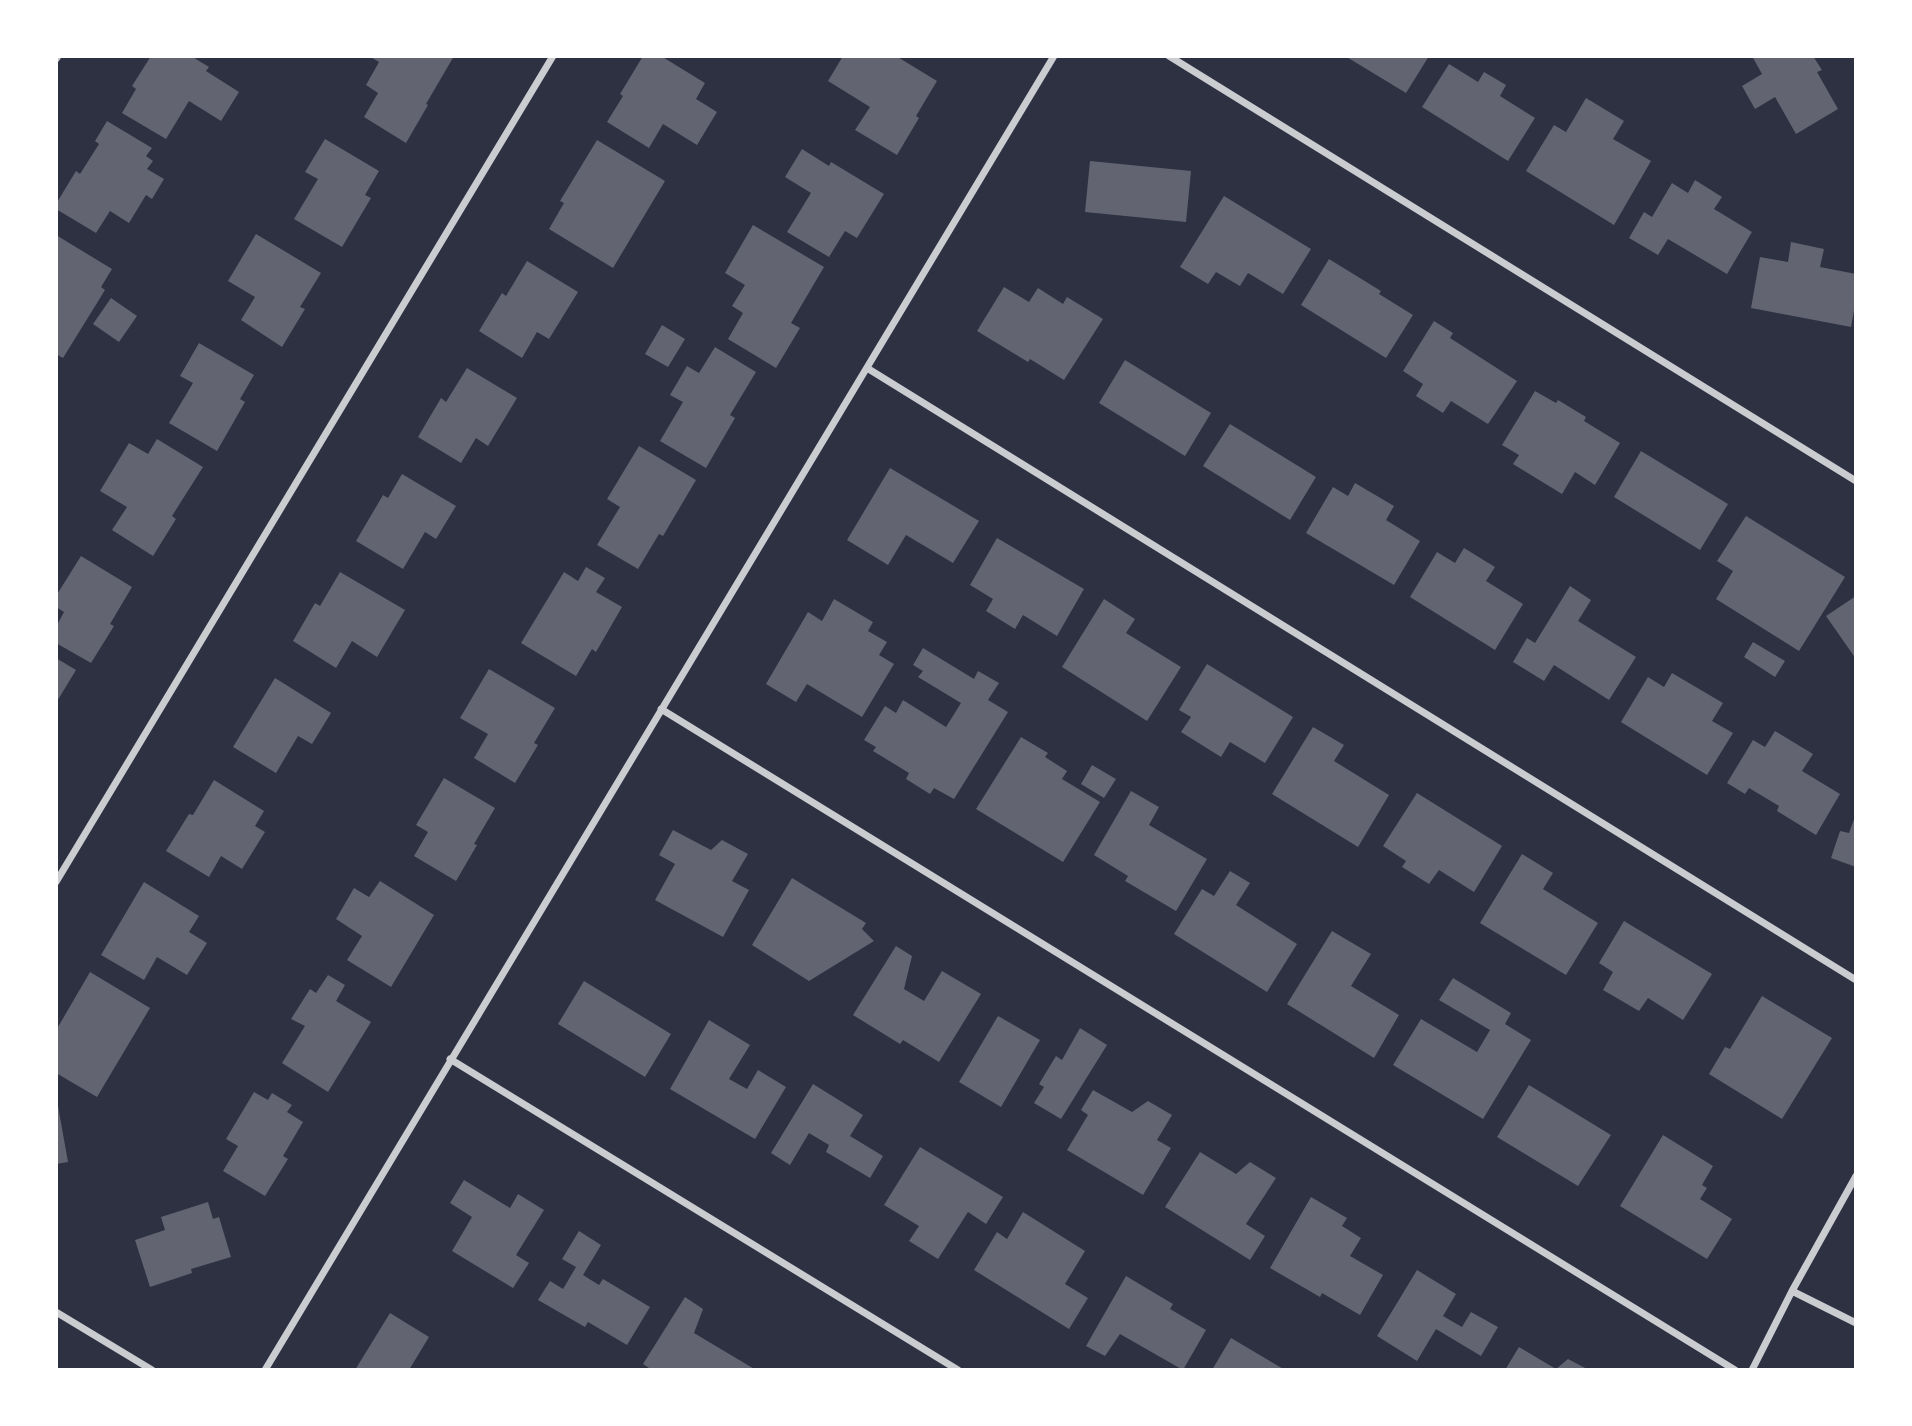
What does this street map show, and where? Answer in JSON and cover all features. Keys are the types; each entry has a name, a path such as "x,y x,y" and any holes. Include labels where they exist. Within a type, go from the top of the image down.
{"street":[{"path":"56,882 553,56"},
{"path":"265,1370 1054,56"},
{"path":"1169,56 1856,481"},
{"path":"867,368 1856,980"},
{"path":"661,709 1735,1370"},
{"path":"450,1059 958,1370"},
{"path":"1752,1370 1856,1176"},
{"path":"1792,1291 1856,1323"},
{"path":"56,1312 152,1370"}],"building":[{"path":"151,56 191,56 209,67 206,71 239,92 221,121 189,101 166,139 122,113 136,89 132,86"},
{"path":"369,56 454,56 406,143 364,117 378,93 366,85 379,62"},
{"path":"643,56 661,56 705,83 696,99 717,112 697,145 663,124 649,148 607,122"},
{"path":"843,56 896,56 937,81 897,155 855,130 870,107 828,81"},
{"path":"1345,56 1429,56 1406,93"},
{"path":"1752,56 1813,56 1822,70 1817,72 1838,109 1796,134 1775,97 1755,109 1742,86 1762,74"},
{"path":"1449,64 1478,82 1484,72 1506,85 1500,96 1535,118 1508,161 1422,107"},
{"path":"1586,98 1624,121 1613,139 1651,161 1614,225 1526,171 1554,125 1566,132"},
{"path":"107,121 152,148 146,156 153,161 147,169 164,179 152,199 146,195 129,223 110,211 96,233 56,209 56,204 76,171 80,174 99,144 95,141"},
{"path":"325,139 379,171 365,195 371,198 342,247 294,219 318,179 305,172"},
{"path":"597,140 665,181 613,268 549,229 564,203 560,201"},
{"path":"802,149 829,166 831,162 884,194 857,238 845,231 829,257 787,232 811,193 785,177"},
{"path":"1090,161 1191,171 1186,222 1085,212"},
{"path":"1695,180 1722,197 1714,209 1752,232 1727,274 1668,239 1658,255 1629,238 1644,212 1652,217 1672,183 1688,193"},
{"path":"1224,196 1311,249 1283,294 1248,273 1240,286 1216,272 1208,284 1180,267"},
{"path":"753,225 824,267 791,323 800,328 776,368 728,339 743,313 732,306 745,285 725,273"},
{"path":"256,234 321,273 300,307 305,309 282,347 241,320 255,297 228,281"},
{"path":"56,235 112,269 101,287 105,290 63,358 56,354"},
{"path":"1791,242 1824,249 1820,267 1856,274 1856,299 1851,327 1751,308 1760,257 1788,262"},
{"path":"1329,259 1381,291 1379,294 1413,315 1386,358 1301,305"},
{"path":"527,261 578,292 549,339 537,332 522,358 479,331 502,293 506,296"},
{"path":"1004,287 1029,302 1038,288 1063,304 1067,297 1103,319 1064,380 977,331"},
{"path":"111,298 137,316 119,342 93,324"},
{"path":"1434,321 1453,333 1450,338 1517,381 1488,424 1451,401 1443,413 1416,396 1423,384 1403,371"},
{"path":"662,325 685,339 668,367 645,354"},
{"path":"199,343 254,375 240,399 245,402 217,451 169,423 193,383 180,376"},
{"path":"715,347 756,372 730,415 735,418 706,468 660,441 683,402 670,395 687,366 699,373"},
{"path":"1125,360 1211,413 1185,456 1099,403"},
{"path":"467,368 517,398 488,446 476,438 461,463 418,437 441,398 446,402"},
{"path":"1535,391 1556,403 1558,400 1586,417 1584,421 1620,443 1595,485 1575,472 1562,494 1513,464 1519,455 1502,445"},
{"path":"1230,424 1316,477 1290,520 1203,466"},
{"path":"157,439 203,467 172,516 176,519 153,556 112,530 127,507 100,491 129,443 148,454"},
{"path":"639,446 696,480 663,536 659,534 638,569 597,545 620,507 607,499"},
{"path":"1641,451 1728,504 1700,550 1614,497"},
{"path":"890,468 979,521 953,563 906,535 888,565 847,540"},
{"path":"402,474 456,506 436,539 425,532 403,569 356,541 383,495 388,498"},
{"path":"1355,483 1394,506 1386,520 1420,541 1394,585 1306,533 1333,487 1348,496"},
{"path":"1746,516 1845,577 1799,651 1716,599 1733,571 1717,561"},
{"path":"997,538 1084,589 1057,636 1023,615 1015,629 986,611 993,599 970,585"},
{"path":"1464,548 1495,567 1486,581 1523,604 1495,650 1410,597 1437,552 1455,563"},
{"path":"81,556 132,587 110,624 114,626 91,663 56,643 56,627 64,612 56,607 56,596"},
{"path":"586,567 605,578 596,592 622,607 596,652 592,649 576,676 521,643 564,572 578,581"},
{"path":"340,572 405,610 377,657 352,641 336,668 293,641 315,603 320,606"},
{"path":"1570,586 1591,600 1578,621 1636,657 1609,700 1554,665 1544,681 1513,662 1527,638 1535,643"},
{"path":"1856,596 1856,659 1826,616"},
{"path":"834,599 873,622 868,631 887,642 879,655 894,664 862,717 807,684 796,702 766,684 808,612 822,621"},
{"path":"1104,599 1135,619 1126,633 1181,667 1147,721 1062,667"},
{"path":"1753,642 1785,661 1775,677 1744,657"},
{"path":"923,648 974,679 978,671 999,683 988,700 1008,712 954,799 934,788 930,794 906,779 909,773 873,751 876,747 864,740 885,706 896,713 903,700 946,727 961,703 918,677 923,671 913,665"},
{"path":"56,658 76,670 56,703"},
{"path":"1207,664 1293,717 1265,763 1230,742 1221,757 1181,732 1191,717 1179,710"},
{"path":"489,669 555,708 534,743 538,745 515,783 474,758 488,734 460,718"},
{"path":"1672,673 1723,703 1712,721 1733,733 1707,775 1621,722 1648,677 1664,687"},
{"path":"275,678 331,713 312,744 298,736 276,773 233,747"},
{"path":"1313,727 1344,745 1334,761 1389,795 1358,847 1272,794"},
{"path":"1775,731 1813,754 1802,771 1840,794 1816,835 1777,811 1779,806 1749,788 1745,794 1727,783 1753,740 1765,747"},
{"path":"1021,737 1048,753 1045,757 1067,771 1062,779 1100,802 1063,862 976,809"},
{"path":"1092,765 1116,779 1104,798 1081,784"},
{"path":"444,778 495,808 456,881 414,856 428,832 416,825"},
{"path":"214,780 264,811 255,826 265,832 242,869 221,856 209,877 166,851 189,814 193,815"},
{"path":"1131,791 1159,807 1149,825 1207,859 1176,911 1125,881 1128,876 1094,855"},
{"path":"1417,793 1502,846 1474,892 1439,870 1429,884 1402,867 1406,861 1383,846"},
{"path":"1856,814 1856,867 1831,858 1840,831 1849,833"},
{"path":"673,830 711,850 722,840 748,854 732,881 749,890 723,937 655,900 675,864 659,855"},
{"path":"1522,854 1553,873 1543,889 1598,923 1566,975 1480,923"},
{"path":"1230,871 1250,883 1236,905 1297,944 1267,992 1174,934 1202,889 1214,896"},
{"path":"792,878 866,923 862,929 874,941 809,981 752,945"},
{"path":"380,881 434,915 391,987 347,960 362,936 336,919 354,888 369,897"},
{"path":"144,882 199,916 189,932 207,943 187,975 157,957 144,980 101,955"},
{"path":"1624,921 1712,974 1683,1020 1648,998 1639,1011 1603,990 1613,972 1599,963"},
{"path":"1332,931 1371,954 1351,986 1399,1015 1374,1058 1287,1004"},
{"path":"896,946 912,956 904,989 924,1001 942,971 981,994 939,1062 903,1040 900,1044 853,1015"},
{"path":"90,972 150,1008 97,1097 56,1073 56,1025 58,1027"},
{"path":"328,975 345,985 336,1001 371,1022 328,1092 282,1063 305,1026 291,1019 310,989 316,993"},
{"path":"1453,978 1511,1013 1505,1024 1531,1040 1483,1119 1393,1065 1421,1019 1477,1052 1490,1030 1439,1000"},
{"path":"584,981 671,1034 645,1077 558,1024"},
{"path":"1762,996 1832,1038 1782,1119 1709,1074 1725,1047 1730,1049"},
{"path":"998,1016 1040,1040 1001,1107 959,1082"},
{"path":"709,1020 750,1045 729,1079 747,1089 758,1070 786,1087 755,1139 670,1089"},
{"path":"1080,1028 1107,1045 1061,1119 1034,1103 1044,1087 1039,1084 1056,1056 1062,1060"},
{"path":"813,1084 863,1115 850,1136 883,1156 870,1178 826,1152 829,1145 809,1133 790,1165 771,1153"},
{"path":"1529,1085 1611,1135 1578,1186 1497,1137"},
{"path":"1093,1090 1132,1112 1148,1101 1172,1115 1157,1140 1171,1148 1143,1195 1067,1150 1088,1115 1081,1110"},
{"path":"254,1092 268,1100 272,1093 292,1105 287,1112 303,1122 283,1156 288,1159 265,1196 223,1171 238,1146 226,1139"},
{"path":"56,1106 68,1162 56,1164"},
{"path":"1663,1135 1713,1166 1702,1185 1707,1188 1700,1199 1732,1219 1707,1259 1620,1206"},
{"path":"920,1147 1003,1197 986,1224 968,1212 938,1259 909,1241 919,1226 884,1205"},
{"path":"1200,1152 1236,1174 1250,1162 1276,1178 1246,1224 1265,1236 1250,1260 1165,1207"},
{"path":"464,1180 510,1208 518,1194 544,1210 516,1255 529,1263 513,1288 452,1251 472,1217 450,1203"},
{"path":"1311,1197 1347,1218 1342,1226 1361,1238 1350,1256 1383,1275 1360,1315 1322,1293 1320,1297 1270,1268"},
{"path":"208,1202 213,1219 219,1217 231,1257 191,1269 192,1273 150,1287 135,1240 165,1230 161,1217"},
{"path":"1023,1212 1085,1251 1065,1284 1088,1298 1069,1329 974,1270 997,1232 1007,1239"},
{"path":"579,1231 601,1245 583,1275 599,1285 603,1279 650,1307 627,1345 588,1322 585,1327 538,1300 550,1281 563,1289 576,1267 562,1259"},
{"path":"1417,1270 1456,1294 1443,1316 1462,1327 1471,1312 1498,1327 1481,1356 1436,1329 1417,1361 1377,1336"},
{"path":"1126,1276 1173,1304 1170,1309 1206,1330 1183,1370 1120,1334 1105,1356 1086,1346"},
{"path":"685,1297 703,1309 694,1333 756,1370 652,1370 643,1364"},
{"path":"390,1313 429,1337 409,1370 355,1370"},
{"path":"1231,1338 1285,1370 1212,1370"},
{"path":"1519,1347 1556,1369 1568,1359 1589,1370 1505,1370"}]}
